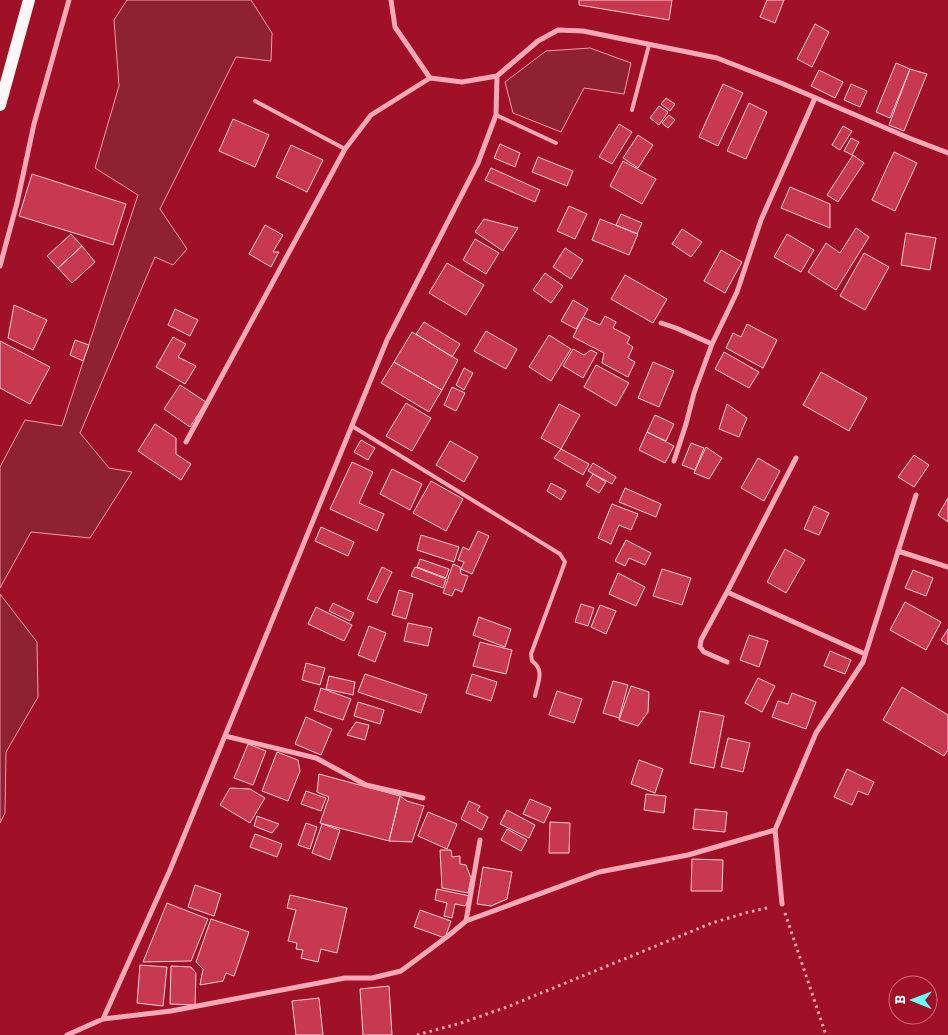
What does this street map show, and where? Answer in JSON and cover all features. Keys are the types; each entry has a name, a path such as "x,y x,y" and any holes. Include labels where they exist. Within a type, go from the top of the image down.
{"main road":[{"path":"0,105 29,0"}],"street":[{"path":"0,266 34,124 69,0"},
{"path":"390,0 396,27 430,78"},
{"path":"186,442 345,150 371,115 430,78 462,82 497,76 538,41 558,30 583,32 716,58 782,83 948,153"},
{"path":"104,1019 170,870 226,736 387,340 478,163 496,115 497,76"},
{"path":"674,460 694,393 712,344 737,292 761,220 815,98"},
{"path":"661,323 712,344"},
{"path":"727,662 704,652 700,646 701,640 796,458"},
{"path":"782,904 775,830 816,733 863,662 916,495"},
{"path":"898,551 948,567"},
{"path":"727,592 865,654"},
{"path":"226,736 316,758 366,785 423,798"},
{"path":"67,1035 104,1019 171,1011 345,978 372,978 400,971 466,921 599,872 688,854 775,830"},
{"path":"466,921 480,840"}],"lane":[{"path":"632,110 649,44"},
{"path":"255,101 345,150"},
{"path":"496,115 556,143"},
{"path":"352,426 560,554 565,562 531,654 532,661 538,666 540,672 535,696"}],"path":[{"path":"417,1035 508,1007 712,923 782,904 826,1035"}],"shaded area":[{"path":"127,0 251,0 272,33 271,61 236,57 160,209 187,249 173,265 155,257 80,433 109,468 132,472 90,538 31,532 0,588 0,467 25,420 62,426 138,195 95,168 119,86 114,20"},
{"path":"590,48 631,63 624,94 584,88 561,132 513,113 505,82 546,51"},
{"path":"0,594 37,642 38,697 6,752 5,813 0,823"}],"building":[{"path":"579,0 672,0 669,20 579,5"},
{"path":"767,0 784,0 775,23 760,17"},
{"path":"815,24 829,32 812,67 797,59"},
{"path":"896,63 910,69 890,118 876,112"},
{"path":"910,69 927,74 904,131 889,125"},
{"path":"819,70 843,82 835,98 811,86"},
{"path":"723,84 743,93 718,146 699,137"},
{"path":"851,84 867,91 860,107 844,100"},
{"path":"666,98 675,104 670,111 661,104"},
{"path":"749,103 767,112 746,159 727,151"},
{"path":"659,106 668,112 659,125 650,118"},
{"path":"669,115 675,120 668,128 662,123"},
{"path":"233,119 269,135 255,167 219,151"},
{"path":"619,124 632,132 612,164 599,157"},
{"path":"843,126 852,131 840,150 832,145"},
{"path":"638,135 653,145 638,168 623,158"},
{"path":"851,138 859,142 852,155 844,151"},
{"path":"500,144 520,153 515,167 494,158"},
{"path":"291,145 323,160 307,192 276,177"},
{"path":"894,152 917,163 895,211 872,200"},
{"path":"853,155 864,163 838,202 827,195"},
{"path":"538,157 573,171 567,186 532,172"},
{"path":"623,161 656,179 642,204 610,186"},
{"path":"491,168 540,190 535,202 485,180"},
{"path":"32,174 126,204 113,245 19,216"},
{"path":"790,187 830,204 830,228 781,208"},
{"path":"569,206 587,214 575,239 557,231"},
{"path":"621,214 642,223 637,234 616,225"},
{"path":"484,219 518,228 503,251 475,232"},
{"path":"600,219 638,234 629,255 592,240"},
{"path":"265,225 283,235 273,252 279,252 271,267 249,254"},
{"path":"856,228 869,237 836,290 808,272 826,243 840,253"},
{"path":"682,229 702,242 691,257 672,244"},
{"path":"906,233 936,238 930,270 901,265"},
{"path":"71,234 82,246 58,268 47,256"},
{"path":"787,234 814,250 801,272 774,257"},
{"path":"475,239 499,253 486,274 463,260"},
{"path":"82,246 95,262 72,283 58,268"},
{"path":"565,248 583,260 571,279 553,267"},
{"path":"721,250 742,262 725,293 704,281"},
{"path":"864,253 889,267 865,310 840,296"},
{"path":"447,263 484,285 466,315 429,293"},
{"path":"545,273 563,286 551,303 533,290"},
{"path":"625,275 667,299 653,323 611,299"},
{"path":"573,300 588,309 576,329 561,321"},
{"path":"14,305 47,320 33,350 8,338"},
{"path":"175,309 198,320 190,336 168,325"},
{"path":"605,316 616,322 613,328 630,337 627,343 633,347 628,358 635,362 628,377 602,363 604,353 573,337 583,317 600,325"},
{"path":"424,322 460,344 452,357 416,334"},
{"path":"747,324 777,340 763,368 726,348 733,333 741,337"},
{"path":"486,331 517,349 506,369 474,351"},
{"path":"412,332 458,360 442,390 394,362"},
{"path":"549,335 571,349 551,381 529,367"},
{"path":"173,337 186,344 178,357 196,366 185,384 156,367"},
{"path":"75,340 89,345 83,361 70,355"},
{"path":"0,341 50,367 30,404 0,388"},
{"path":"573,349 584,355 591,350 597,353 583,378 563,366"},
{"path":"724,352 759,372 749,388 715,369"},
{"path":"394,362 442,390 429,412 381,383"},
{"path":"653,362 674,371 659,407 638,398"},
{"path":"596,365 629,383 616,406 584,387"},
{"path":"464,368 473,373 464,390 456,385"},
{"path":"821,372 867,398 849,431 803,405"},
{"path":"180,385 206,402 190,427 164,409"},
{"path":"452,387 465,393 456,411 444,405"},
{"path":"406,403 431,418 412,451 386,436"},
{"path":"559,404 580,415 561,449 541,438"},
{"path":"727,404 747,418 739,437 719,429"},
{"path":"655,415 674,424 666,441 647,432"},
{"path":"155,424 176,438 176,454 191,464 181,480 138,451"},
{"path":"647,432 674,446 665,463 639,450"},
{"path":"361,440 375,448 368,460 354,452"},
{"path":"450,441 478,457 464,482 436,465"},
{"path":"691,443 704,448 695,470 682,465"},
{"path":"706,447 722,458 709,479 694,473"},
{"path":"561,449 589,464 583,475 554,458"},
{"path":"914,455 929,465 914,487 898,477"},
{"path":"758,458 780,471 764,501 741,488"},
{"path":"352,462 373,472 359,503 384,514 377,531 330,509"},
{"path":"593,463 616,477 612,484 588,471"},
{"path":"392,469 422,484 410,510 380,494"},
{"path":"593,474 606,482 599,493 586,485"},
{"path":"431,481 463,499 446,531 413,513"},
{"path":"551,483 566,491 561,500 547,491"},
{"path":"625,488 661,504 656,517 619,502"},
{"path":"948,498 948,522 938,515"},
{"path":"612,504 638,514 631,530 619,525 611,544 598,538"},
{"path":"814,506 829,513 819,535 804,529"},
{"path":"321,527 354,542 348,556 315,541"},
{"path":"478,531 489,536 472,574 461,569 464,562 458,560 463,547 469,550"},
{"path":"421,535 459,547 454,562 417,550"},
{"path":"626,540 651,553 645,565 629,558 625,566 615,561"},
{"path":"785,549 805,560 786,593 767,582"},
{"path":"420,559 449,569 446,578 417,567"},
{"path":"453,564 460,567 461,574 468,576 462,592 455,589 452,596 443,593"},
{"path":"382,567 392,572 377,603 367,599"},
{"path":"415,567 446,579 443,588 411,576"},
{"path":"662,569 691,578 682,605 653,596"},
{"path":"913,570 933,578 926,596 905,588"},
{"path":"618,573 645,587 636,606 609,594"},
{"path":"399,590 413,594 406,619 392,615"},
{"path":"905,602 941,622 926,650 890,630"},
{"path":"333,603 354,613 350,621 329,611"},
{"path":"581,604 594,608 588,626 575,622"},
{"path":"600,605 616,611 606,634 591,627"},
{"path":"316,607 352,625 344,641 308,624"},
{"path":"479,617 511,629 505,647 473,635"},
{"path":"408,623 432,628 428,646 404,641"},
{"path":"369,626 386,633 375,662 358,655"},
{"path":"948,629 948,645 941,640"},
{"path":"749,635 768,641 759,667 740,660"},
{"path":"480,642 512,650 506,674 473,666"},
{"path":"830,651 851,660 845,674 824,666"},
{"path":"306,663 325,668 320,685 302,680"},
{"path":"365,674 427,695 421,713 358,692"},
{"path":"472,674 497,682 491,701 466,693"},
{"path":"329,676 355,682 353,695 326,689"},
{"path":"758,678 775,686 762,712 745,703"},
{"path":"613,681 628,685 619,718 603,713"},
{"path":"631,686 649,692 648,712 638,726 619,720"},
{"path":"902,687 948,715 948,750 944,756 883,720"},
{"path":"321,688 351,699 343,720 314,710"},
{"path":"557,691 582,699 574,723 549,715"},
{"path":"792,693 816,702 806,729 772,717 778,701 788,704"},
{"path":"358,702 384,710 380,724 354,716"},
{"path":"700,711 724,716 714,768 690,763"},
{"path":"306,717 332,729 321,755 295,744"},
{"path":"356,722 369,725 365,740 347,735"},
{"path":"728,738 750,743 743,772 721,767"},
{"path":"248,744 266,751 253,785 234,778"},
{"path":"277,752 298,760 300,771 288,801 262,791"},
{"path":"639,760 663,769 655,793 631,784"},
{"path":"847,769 874,782 868,795 858,791 852,805 834,797"},
{"path":"319,774 400,796 389,841 320,823 329,797 317,792"},
{"path":"230,788 250,789 265,798 250,823 220,805"},
{"path":"306,791 326,798 321,811 301,804"},
{"path":"646,794 666,796 664,813 644,810"},
{"path":"400,796 407,801 424,806 412,842 389,841"},
{"path":"530,799 551,808 544,823 523,814"},
{"path":"469,801 480,806 477,811 488,817 482,830 461,819"},
{"path":"695,809 727,812 725,832 693,829"},
{"path":"507,810 535,825 529,838 500,824"},
{"path":"428,812 457,824 447,849 418,836"},
{"path":"257,816 279,824 272,833 254,826"},
{"path":"550,822 570,823 569,853 549,853"},
{"path":"306,823 317,827 310,849 298,845"},
{"path":"322,824 340,830 330,860 312,853"},
{"path":"507,829 527,840 521,851 501,840"},
{"path":"255,834 282,844 277,857 250,847"},
{"path":"440,850 451,850 452,857 460,856 460,864 466,865 471,878 468,893 442,888"},
{"path":"692,859 723,860 722,891 691,891"},
{"path":"483,867 512,872 507,899 491,906 477,904"},
{"path":"195,885 221,894 214,916 188,907"},
{"path":"437,889 470,896 465,906 455,904 452,918 444,916 447,903 435,900"},
{"path":"290,895 347,908 337,953 321,949 318,962 301,958 303,950 296,949 297,943 288,941 296,910 287,908"},
{"path":"167,903 208,919 191,961 143,962"},
{"path":"420,910 451,921 445,938 414,927"},
{"path":"211,919 249,932 234,976 226,973 223,981 200,985 203,969 196,962"},
{"path":"140,965 167,967 163,1006 137,1003"},
{"path":"171,966 191,967 196,973 195,1005 170,1004"},
{"path":"389,986 392,1035 363,1035 360,989"},
{"path":"319,998 323,1035 296,1035 292,1001"}]}
